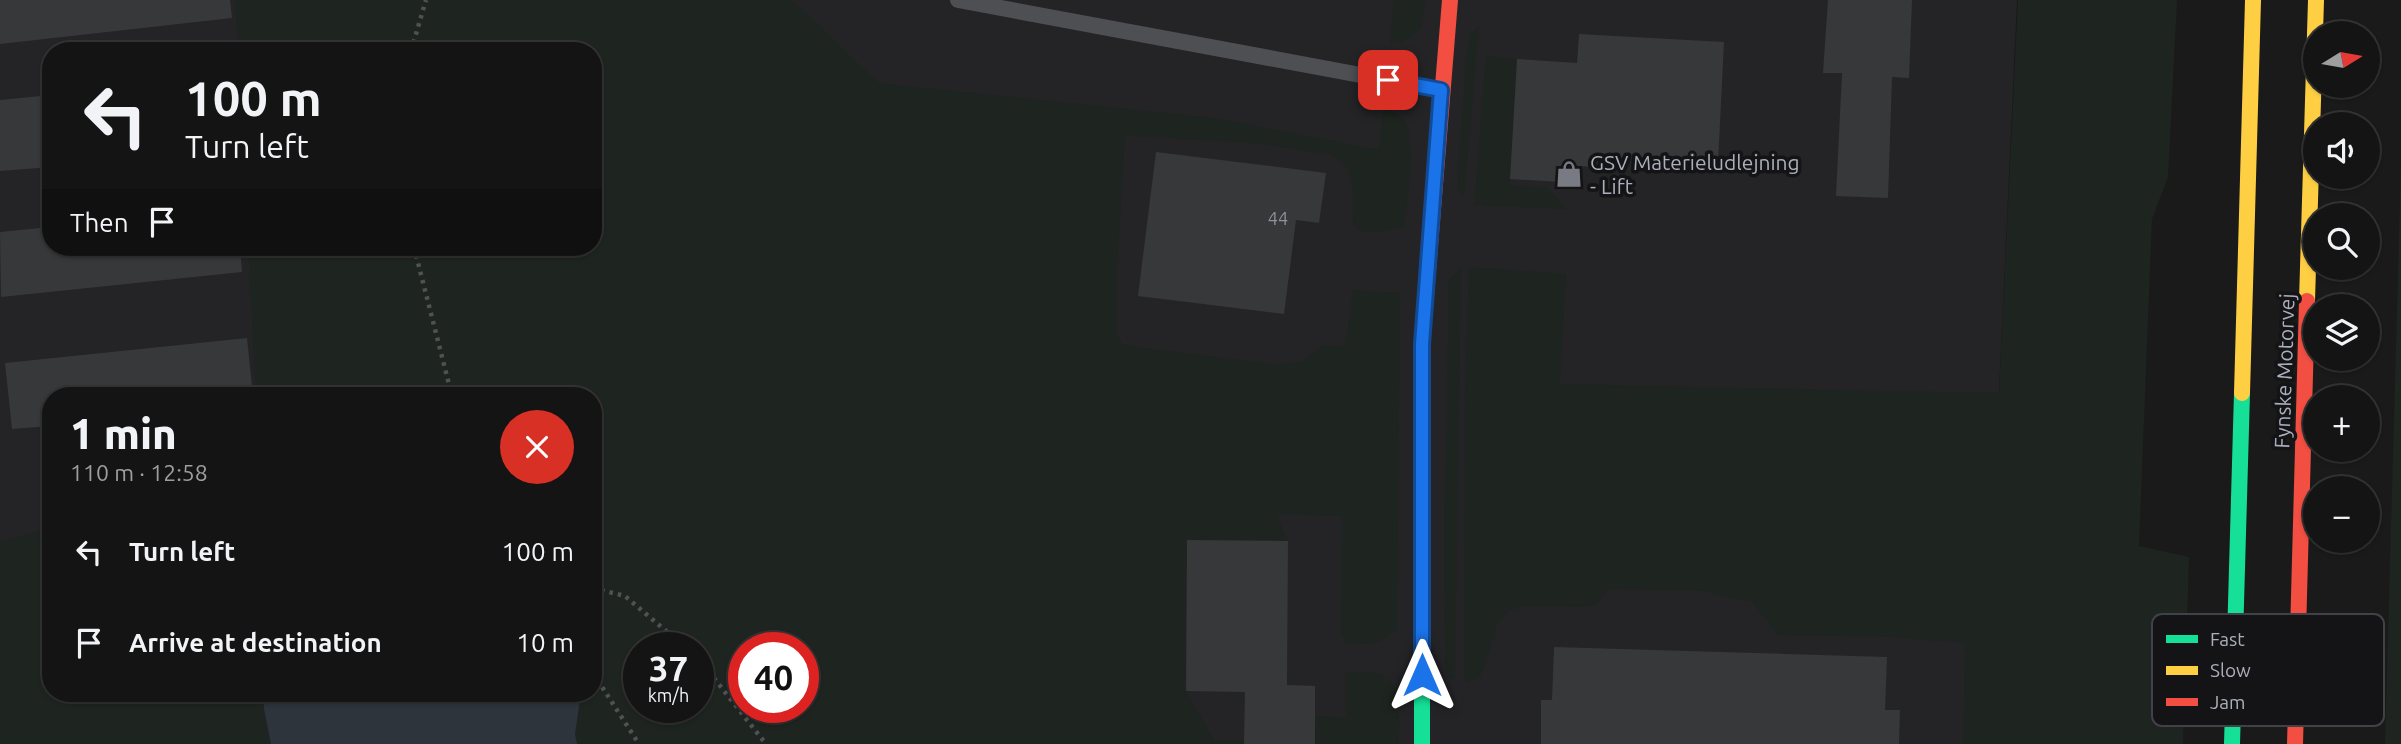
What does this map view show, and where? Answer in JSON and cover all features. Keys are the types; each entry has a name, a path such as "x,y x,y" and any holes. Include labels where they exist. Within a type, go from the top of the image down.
{"main road":[{"path":"1422,744 1422,344 1450,0"},
{"name":"Fynske Motorvej","path":"2236,614 2253,0"},
{"name":"Fynske Motorvej","path":"2299,614 2316,0"},
{"name":"Fynske Motorvej","path":"2232,744 2233,726"},
{"name":"Fynske Motorvej","path":"2295,744 2296,726"}],"lane":[{"path":"958,0 1441,90"}],"path":[{"path":"414,42 426,0"},
{"path":"416,256 450,387"},
{"path":"602,590 625,596 667,632"},
{"path":"714,677 766,744"},
{"path":"602,687 639,744"}],"shaded area":[{"path":"0,0 2017,0 1999,393 1999,744 0,744"},
{"path":"235,0 792,0 879,83 1216,118 1379,150 1383,107 1402,118 1407,126 1411,154 1404,227 1366,233 1353,225 1354,197 1348,171 1332,155 1253,143 1125,136 1117,270 1117,334 1122,345 1272,364 1302,362 1323,345 1345,347 1353,290 1400,293 1397,629 1386,638 1374,642 1346,644 1341,633 1342,516 1276,514 1288,541 1187,541 1186,691 1214,740 1244,740 1244,744 577,744 575,735 580,702 602,702 602,387 256,387 248,256 602,256 602,42 237,42"},
{"path":"1394,0 1425,0 1421,29 1403,43 1390,43"},
{"path":"2018,0 2177,0 2168,177 2152,219 2139,546 2189,557 2187,614 2152,614 2152,726 2184,726 2183,744 1963,744 1965,643 1889,637 1777,635 1753,602 1706,591 1609,589 1596,604 1585,607 1524,606 1508,611 1497,625 1480,677 1467,683 1464,679 1465,391 1469,267 1566,274 1560,384 1999,393"},
{"path":"1479,25 1464,198 1459,192 1458,182 1467,51 1470,34"},
{"path":"1486,56 1517,59 1510,186 1546,187 1567,209 1474,205"},
{"path":"2401,162 2401,744 2385,744"},
{"path":"1461,267 1455,680 1448,676 1445,668 1444,527 1449,280"},
{"path":"42,530 42,702 264,702 271,744 0,744 0,542"},
{"path":"1346,672 1376,673 1390,681 1397,697 1399,744 1315,744 1316,716 1346,718"},
{"path":"264,702 580,702 575,734 577,744 271,744"}],"building":[{"path":"0,0 230,0 232,18 0,44"},
{"path":"1828,0 1912,0 1909,78 1892,77 1888,198 1836,196 1842,73 1823,73"},
{"path":"1579,34 1724,42 1718,163 1618,158 1618,169 1579,166 1578,183 1510,179 1517,59 1577,63"},
{"path":"42,96 42,168 0,171 0,100"},
{"path":"1156,152 1326,173 1319,223 1296,220 1284,314 1138,296"},
{"path":"42,228 42,256 241,256 242,272 1,297 0,232"},
{"path":"247,338 252,387 42,387 42,427 12,429 5,363"},
{"path":"1187,540 1288,541 1287,685 1315,686 1315,744 1244,744 1245,692 1186,691"},
{"path":"1554,647 1887,657 1885,710 1900,710 1899,744 1541,744 1541,700 1552,700"}],"traffic: fast":[{"path":"2236,614 2242,393"},
{"path":"1422,415 1422,744"},
{"path":"2232,744 2233,726"}],"traffic: slow":[{"path":"2242,393 2253,0"},
{"path":"2307,294 2316,0"}],"traffic: jam":[{"path":"1422,415 1422,344 1450,0"},
{"path":"2299,614 2305,371"},
{"path":"2295,726 2295,744"}],"place":[{"name":"GSV Materieludlejning - Lift","path":"1569,174"}],"route":[{"path":"1388,80 1441,90 1422,344 1422,675"}]}
